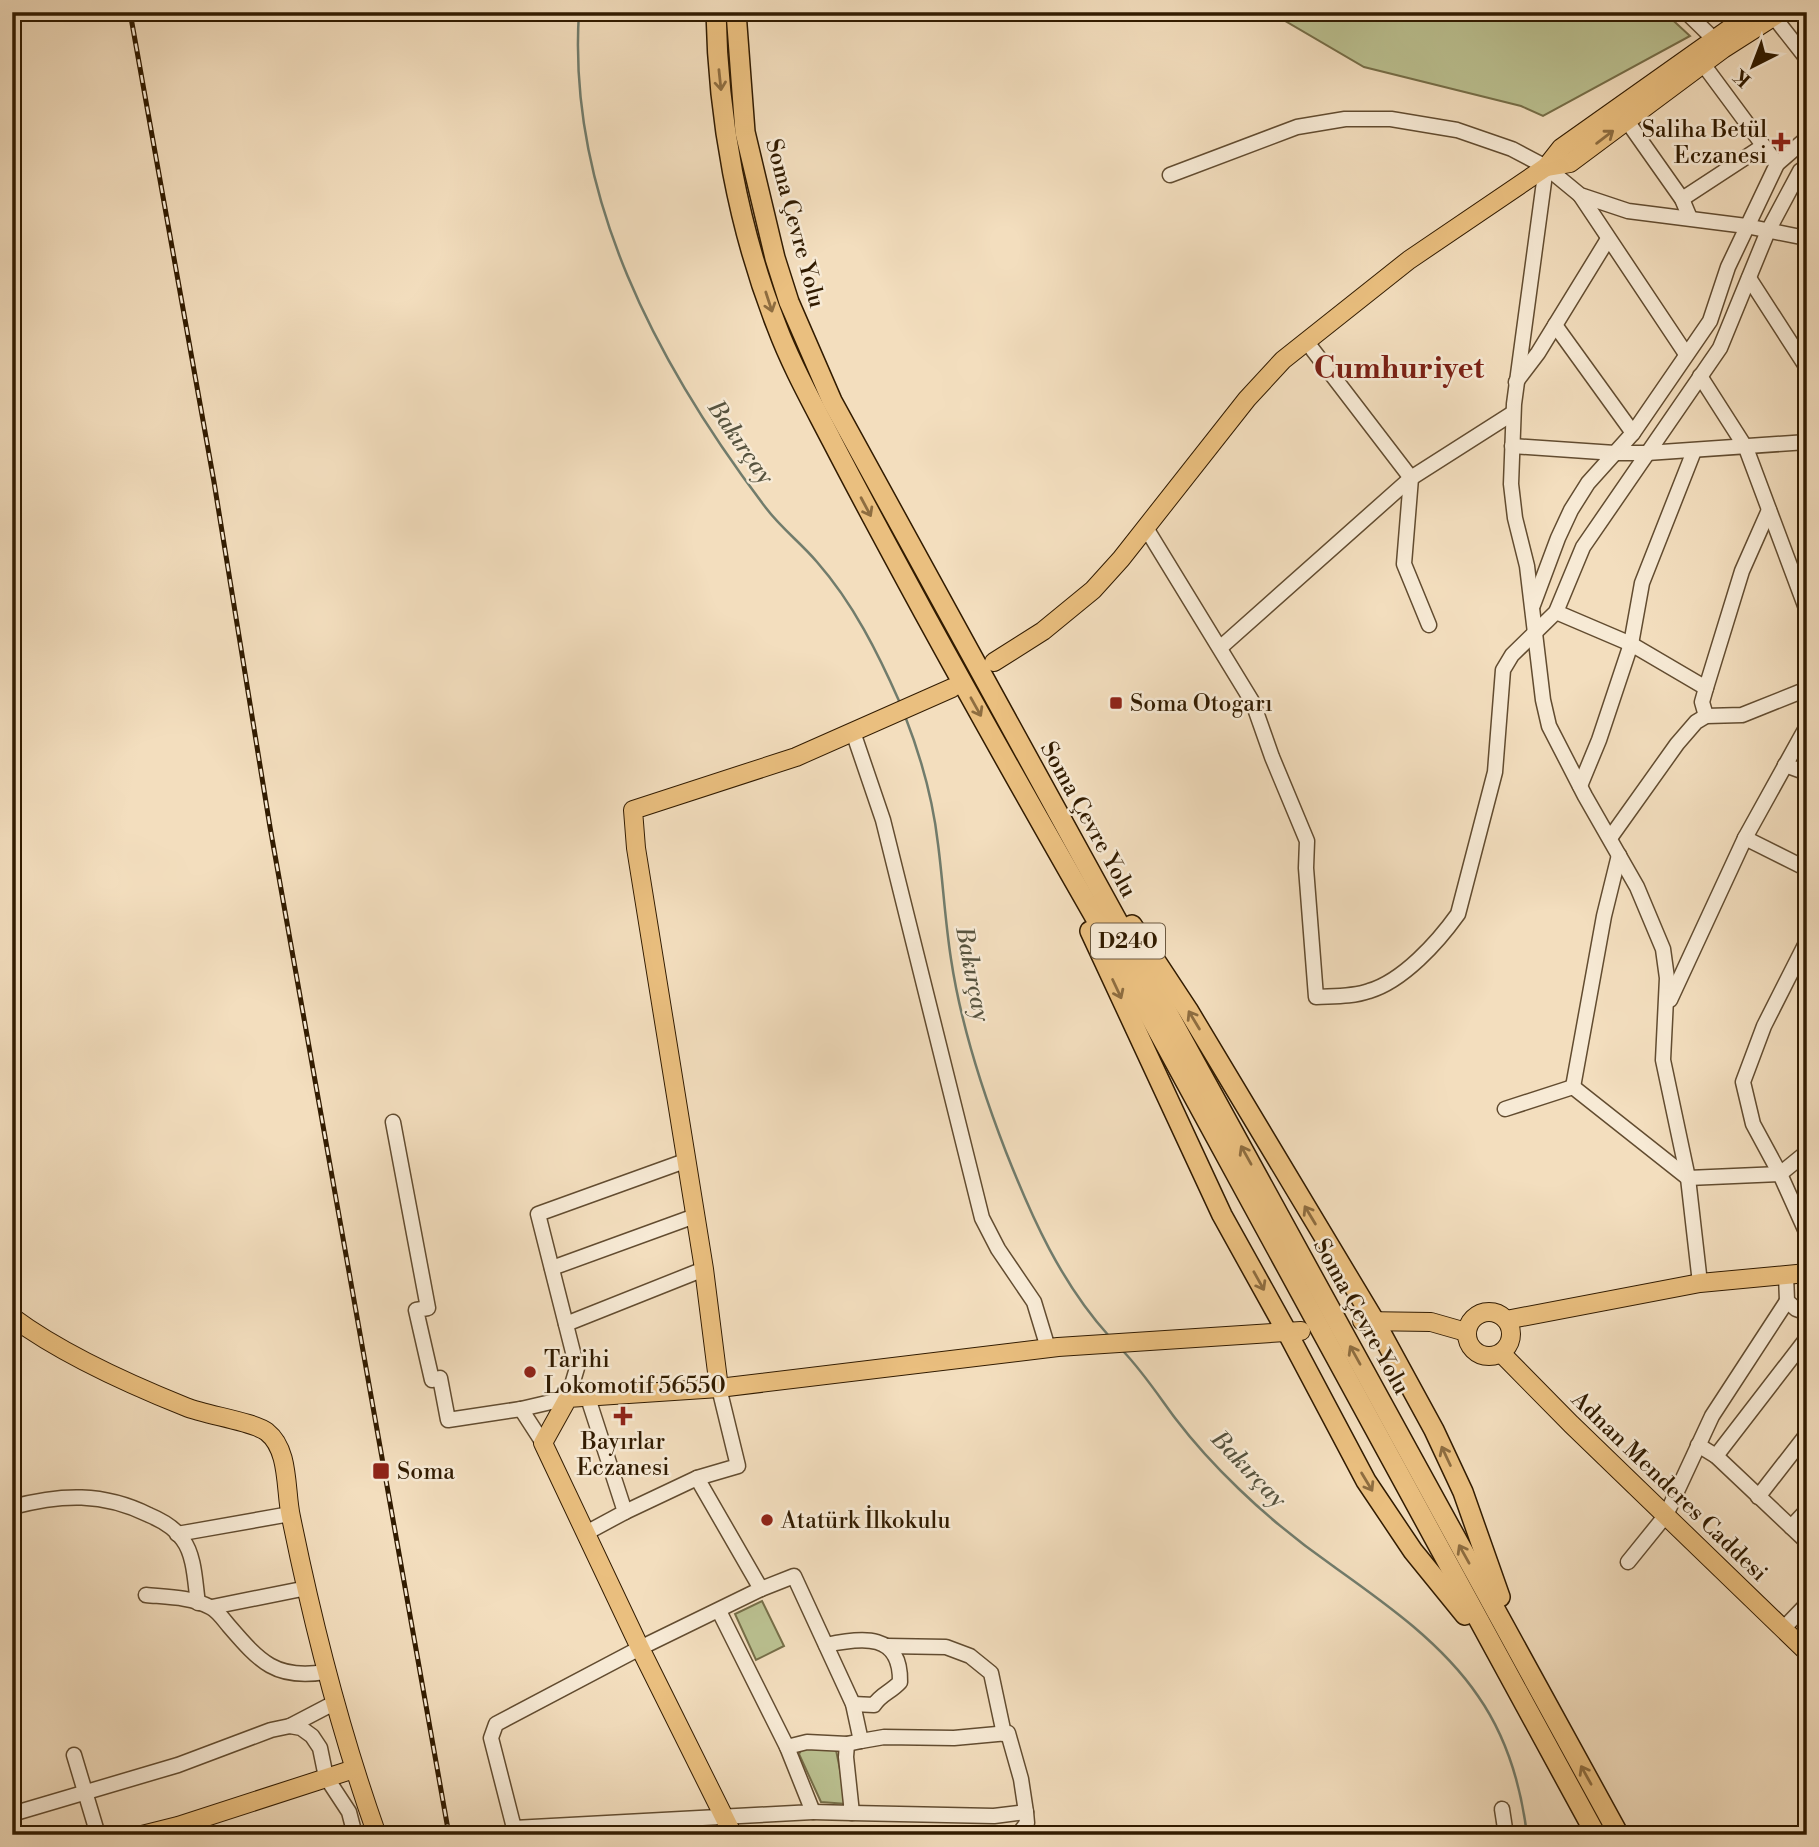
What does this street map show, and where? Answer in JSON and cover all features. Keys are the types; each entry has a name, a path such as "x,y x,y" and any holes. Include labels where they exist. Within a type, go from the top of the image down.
{"highway":[{"name":"Soma Çevre Yolu","path":"716,12 724,120 735,183 748,238 776,327 801,382 880,534 1036,816 1116,954 1596,1835"},
{"name":"Soma Çevre Yolu","path":"736,12 745,132 775,258 789,302 832,401 1619,1835"},
{"path":"1052,804 1188,1010 1434,1430 1463,1492 1491,1576 1545,1700"},
{"path":"1036,816 1222,1215 1294,1331 1366,1481 1413,1550 1511,1679"}],"main road":[{"path":"1546,167 1570,163 1627,121 1703,64 1719,44 1753,12"},
{"path":"993,662 1043,631 1093,590 1146,528 1247,398 1283,360 1409,260 1546,167 1561,148 1719,44 1778,15"},
{"path":"719,1388 704,1269 638,861 633,810 796,757 945,690"},
{"path":"1506,1320 1700,1283 1807,1273"},
{"path":"1482,1313 1495,1313 1506,1320 1510,1326 1510,1341 1501,1353 1488,1357 1469,1346 1466,1332 1472,1320 1482,1313"},
{"path":"12,1317 115,1376 189,1408 266,1430 278,1443 290,1514 326,1672 354,1769 377,1835"},
{"path":"1368,1320 1431,1322 1466,1332"},
{"path":"733,1835 640,1648 543,1443 568,1398 719,1388 1053,1348 1294,1331"},
{"name":"Adnan Menderes Caddesi","path":"1501,1353 1807,1652"},
{"path":"142,1835 179,1830 354,1769"}],"street":[{"path":"1686,12 1719,44"},
{"path":"1778,15 1807,59"},
{"path":"1703,64 1777,164"},
{"path":"1171,175 1297,127 1345,118 1391,119 1457,130 1512,149 1546,167 1580,195 1686,354"},
{"path":"1627,121 1682,199 1690,218"},
{"path":"1532,607 1571,510 1588,482 1633,433 1710,321 1728,267 1777,164 1807,138"},
{"path":"1682,199 1763,146"},
{"path":"1146,528 1253,703 1307,841 1306,867 1316,997 1371,991 1404,972 1445,933 1458,914 1495,772 1503,670 1512,655 1556,612 1583,547 1720,348 1768,230 1800,171 1807,166"},
{"path":"1546,167 1513,413 1511,484 1515,518 1527,566 1543,700 1549,726 1637,887 1663,949 1667,978 1663,1060 1688,1178 1700,1283"},
{"path":"1580,195 1628,211 1746,226 1801,237 1807,241"},
{"path":"1516,382 1526,371 1608,239"},
{"path":"1749,278 1807,368"},
{"path":"1555,325 1633,433"},
{"path":"1307,341 1411,478 1404,564 1429,625"},
{"path":"1700,376 1746,448 1807,611"},
{"path":"1221,647 1411,478 1513,413"},
{"path":"1512,446 1647,453 1807,442"},
{"path":"1580,786 1599,740 1631,644 1642,583 1694,451"},
{"path":"1706,716 1702,702 1706,688 1742,571 1769,510"},
{"path":"1556,612 1631,644 1706,688"},
{"path":"1610,838 1677,744 1696,722 1706,716 1742,715 1807,689"},
{"path":"1666,1007 1745,838 1807,726"},
{"path":"860,728 982,1218 998,1250 1034,1302 1053,1348"},
{"path":"1785,765 1807,774"},
{"path":"1745,838 1807,869"},
{"path":"1573,1087 1604,916 1619,855"},
{"path":"1807,942 1763,1026 1743,1082 1753,1124 1780,1174 1807,1234"},
{"path":"1505,1109 1573,1087"},
{"path":"1573,1087 1688,1178 1780,1174 1807,1152"},
{"path":"393,1122 428,1308 416,1310 432,1380 440,1378 448,1420 521,1409 568,1398 577,1368 538,1214 685,1161"},
{"path":"552,1268 695,1216"},
{"path":"566,1324 704,1269"},
{"path":"1628,1562 1666,1515 1712,1416 1787,1301 1786,1275"},
{"path":"1787,1301 1796,1309 1807,1313"},
{"path":"1716,1456 1807,1338"},
{"path":"586,1533 698,1478 738,1466 719,1388"},
{"path":"588,1398 625,1512"},
{"path":"521,1409 543,1443"},
{"path":"1758,1497 1807,1434"},
{"path":"1698,1445 1716,1456 1807,1542"},
{"path":"698,1478 761,1589"},
{"path":"12,1507 80,1497 100,1497 159,1519 177,1534 189,1550 205,1605"},
{"path":"1791,1527 1807,1510"},
{"path":"177,1534 290,1514"},
{"path":"852,1813 846,1757 854,1742 853,1704 794,1576 761,1589 640,1648 496,1724 491,1738 514,1828 813,1812 852,1813 993,1816 1026,1812"},
{"path":"205,1605 307,1588"},
{"path":"146,1595 184,1598 205,1605 266,1665 296,1675 326,1672"},
{"path":"1783,1629 1807,1604"},
{"path":"719,1611 786,1747 813,1812"},
{"path":"826,1645 846,1641 881,1643 897,1657 900,1682 880,1696 874,1704 853,1704"},
{"path":"887,1646 946,1647 970,1656 991,1673 1004,1734"},
{"path":"12,1814 178,1765 290,1726 334,1703"},
{"path":"290,1726 301,1728 320,1748 327,1777 349,1812 355,1835"},
{"path":"786,1747 807,1742 854,1742 884,1737 954,1738 1008,1733 1026,1812 1027,1824 1018,1835"},
{"path":"74,1755 98,1835"},
{"path":"1502,1808 1506,1835"}],"green space":[{"path":"1270,12 1664,12 1690,36 1543,116 1521,106 1364,67"},
{"path":"762,1601 784,1646 756,1660 735,1614"},
{"path":"803,1747 836,1750 847,1804 821,1802 799,1754"}],"waterway":[{"name":"Bakırçay","path":"579,12 579,80 588,147 604,212 628,276 656,337 726,453 766,508 817,562 842,594 874,647 900,703"},
{"name":"Bakırçay","path":"905,716 930,795 955,984 981,1081 1016,1177 1049,1249 1076,1294 1109,1336"},
{"name":"Bakırçay","path":"1123,1351 1190,1437 1239,1489 1296,1539 1412,1625 1464,1677 1488,1711 1511,1762 1527,1835"}],"railway":[{"path":"130,12 214,482 270,827 449,1835"}],"place":[{"name":"Saliha Betül Eczanesi","path":"1781,142"},
{"name":"Soma Otogarı","path":"1116,703"},
{"name":"Tarihi Lokomotif 56550","path":"530,1372"},
{"name":"Bayırlar Eczanesi","path":"623,1416"},
{"name":"Soma","path":"381,1471"},
{"name":"Atatürk İlkokulu","path":"767,1520"}],"district":[{"name":"Cumhuriyet","path":"1399,368"}]}
